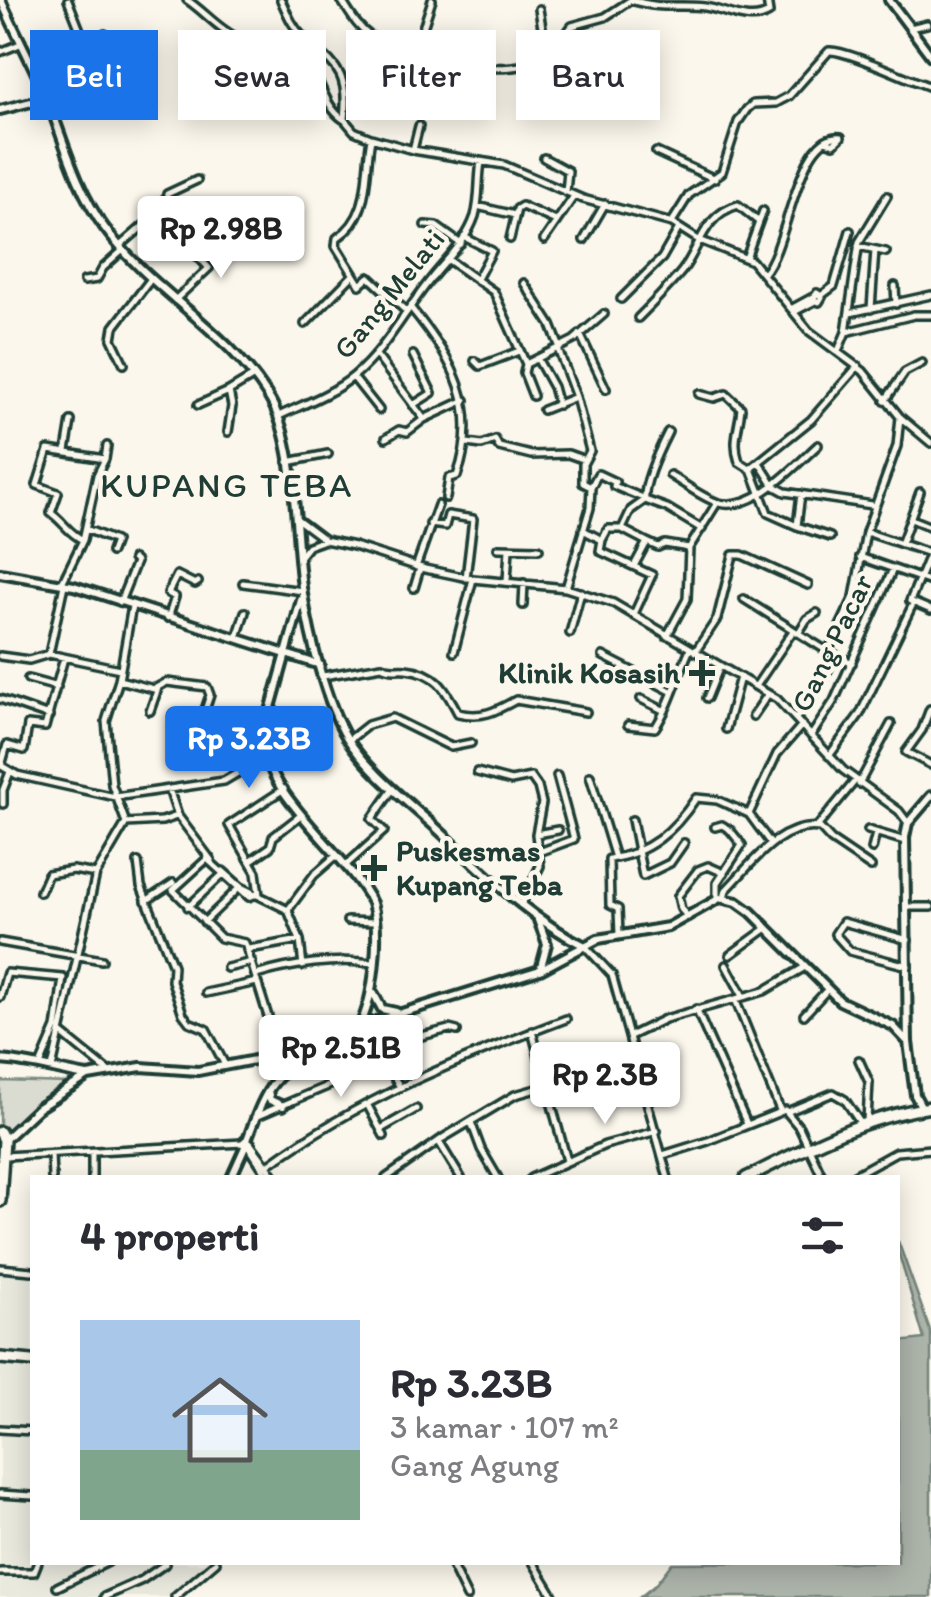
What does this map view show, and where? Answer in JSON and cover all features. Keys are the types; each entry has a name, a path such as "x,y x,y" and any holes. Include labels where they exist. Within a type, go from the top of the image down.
{"highway":[{"path":"752,1175 864,1122 909,1109 928,1109"},
{"path":"0,1201 2,1146"},
{"path":"0,1358 30,1361"}],"main road":[{"path":"889,0 931,56"},
{"path":"3,1 30,64"},
{"path":"0,110 30,102"},
{"path":"55,120 81,189 121,248 150,280 233,351 279,416 303,592 323,676 348,740 393,789 521,905 585,946"},
{"path":"0,573 63,584 320,665"},
{"path":"303,592 266,729 265,758 284,789 372,903 372,988 368,1010 359,1027"},
{"path":"295,630 300,624 310,624"},
{"path":"928,1109 916,1095 908,1042 906,840 908,823 927,809 931,796"},
{"path":"2,1146 38,1108 88,1076 141,1067 198,1072 280,1056 376,1021 540,970 585,946 619,935 668,927 721,898 742,905 843,1003 893,1026 908,1042"},
{"path":"538,919 547,944 540,970"},
{"path":"372,988 382,1009 403,1013"},
{"path":"368,1010 376,1011 376,1021"},
{"path":"893,1026 908,1020"},
{"path":"233,1175 269,1085 291,1066 341,1035"},
{"path":"0,1060 41,1064 88,1076"},
{"path":"269,1085 270,1100 283,1106"},
{"path":"909,1109 916,1095"}],"street":[{"path":"68,0 80,30"},
{"path":"187,0 227,30"},
{"path":"282,0 300,34 326,54 338,70 344,90 344,120"},
{"path":"341,0 363,30"},
{"path":"423,30 432,0"},
{"path":"569,30 605,16 631,0 659,8 711,8 748,18 769,13 767,0"},
{"path":"539,10 542,30"},
{"path":"910,28 926,24"},
{"path":"0,52 20,44"},
{"path":"672,222 689,195 722,172 738,122 747,108 753,104 776,104 789,96 821,58 833,50 931,86"},
{"path":"326,102 354,131 371,138 413,150 513,168 574,196 672,222 697,239 746,258 764,273 816,337 858,366 900,417 931,443"},
{"path":"413,150 420,126"},
{"path":"371,138 366,189 357,221 336,240 360,285 369,276 409,310 441,349 465,400 467,443 455,478 449,478 446,498"},
{"path":"764,273 784,230 808,158 826,141"},
{"path":"656,152 715,179"},
{"path":"544,158 568,171 566,192"},
{"name":"Gang Melati","path":"279,416 331,392 376,355 462,241 477,206 481,160"},
{"path":"84,281 97,278 121,248 165,207 167,194 197,180"},
{"path":"544,240 574,196"},
{"path":"838,352 850,312 858,246 887,196"},
{"path":"584,240 604,204"},
{"path":"477,206 515,215"},
{"path":"510,238 515,215 522,206 556,221"},
{"path":"638,318 684,268 697,239 732,206 745,209 750,218 759,222"},
{"path":"746,258 763,211"},
{"path":"425,225 492,251 478,278"},
{"path":"621,298 662,258 679,228"},
{"path":"792,310 835,284 850,231"},
{"path":"176,300 209,268 185,242 195,236"},
{"path":"858,246 886,252"},
{"path":"871,309 875,250"},
{"path":"450,261 478,278 498,297 526,364 524,372 533,396"},
{"path":"305,324 352,276"},
{"path":"124,364 112,339 114,328 150,280"},
{"path":"524,283 551,325 576,397 590,445 583,483 591,487"},
{"path":"895,286 896,304"},
{"path":"850,312 931,295"},
{"path":"526,364 559,348 604,314"},
{"path":"846,332 914,315 931,315"},
{"path":"580,334 606,388"},
{"path":"475,361 480,366 519,351"},
{"path":"376,355 424,419"},
{"path":"413,355 432,392 413,405"},
{"path":"538,360 554,387 558,405"},
{"path":"885,401 906,372 922,363"},
{"path":"751,469 811,420 858,366"},
{"path":"198,405 254,376"},
{"path":"353,377 379,410"},
{"path":"228,432 232,413 229,391"},
{"path":"699,394 714,398 726,394 741,408 735,448 739,462 751,469 768,513 830,537"},
{"path":"543,410 576,397"},
{"path":"386,438 399,430 407,432 424,419 465,400"},
{"path":"828,652 854,597 866,532 897,446 900,417"},
{"path":"66,451 71,421"},
{"path":"622,529 631,510 644,499 654,472 652,462 668,432"},
{"path":"467,443 482,445 495,440 500,448 531,455 568,454 586,460"},
{"path":"670,475 717,502 736,504 774,486 818,445"},
{"path":"49,654 63,584 83,540 107,446"},
{"path":"83,540 67,532 62,520 52,514 58,492 38,485 48,450 105,459"},
{"path":"288,462 328,454"},
{"path":"760,464 774,486 873,505"},
{"path":"566,588 590,508 591,487 598,474 610,478 622,492 667,508 702,529"},
{"path":"901,544 920,492"},
{"path":"797,526 801,494"},
{"path":"667,636 688,594 689,548 717,502"},
{"path":"414,588 438,505"},
{"path":"430,524 445,526 448,514 474,520 470,579 454,652"},
{"path":"295,517 326,540 418,568 470,579 566,588 613,603 768,694 857,783 899,811 908,823"},
{"path":"911,520 931,527"},
{"path":"86,528 115,541 111,552"},
{"path":"634,615 652,576 600,550 608,528 622,529 658,547 664,544 689,548"},
{"path":"584,530 602,540"},
{"path":"866,532 931,553 910,600 931,610"},
{"path":"299,559 308,546 326,540"},
{"path":"634,566 647,542"},
{"path":"498,548 538,549"},
{"path":"507,582 509,549"},
{"path":"628,725 652,730 665,711 671,691 693,651 717,619 734,554 808,585"},
{"path":"860,557 931,582"},
{"path":"120,602 136,562 133,560"},
{"name":"Gang Pacar","path":"811,736 823,722 852,663 892,569"},
{"path":"168,618 174,598 168,594 177,575 198,582"},
{"path":"243,583 303,592"},
{"path":"523,605 524,584"},
{"path":"570,633 581,592"},
{"path":"744,600 852,663"},
{"path":"828,756 860,714 914,604"},
{"path":"126,824 115,797 106,721 119,680 132,606"},
{"path":"236,640 245,612"},
{"path":"756,686 806,619 817,613"},
{"path":"0,656 29,660 49,654 120,669"},
{"path":"603,656 671,691"},
{"path":"796,718 811,702 836,656"},
{"path":"64,658 44,727 28,724 24,750 6,745 1,766 10,772 115,797 224,781 251,765"},
{"path":"323,676 382,666 429,674 444,686 458,713 474,716 500,711 516,700 586,712"},
{"path":"706,698 720,666"},
{"path":"726,729 740,677"},
{"path":"28,679 57,687"},
{"path":"119,680 154,689 167,682 207,687 210,695 204,708 232,722 266,729"},
{"path":"150,711 158,686"},
{"path":"753,716 768,694"},
{"path":"0,699 49,716"},
{"path":"642,699 665,711"},
{"path":"930,709 922,730 906,752 931,765"},
{"path":"348,740 368,725 392,718 451,747 471,744"},
{"path":"721,898 770,844 788,833 814,827 857,783 892,724"},
{"path":"749,814 770,768 802,725"},
{"path":"922,730 931,734"},
{"path":"3,804 10,772"},
{"path":"477,772 511,781 533,779 542,803 536,834 540,866 521,905"},
{"path":"538,852 574,839 558,776"},
{"path":"590,776 612,858 610,905 618,909 619,935"},
{"path":"168,788 178,816 206,854 241,887 288,910 300,940 303,966"},
{"path":"258,894 256,872 230,824 284,789"},
{"path":"346,866 384,832 372,818 393,789"},
{"path":"612,858 636,854 655,844 697,798 715,800 749,814 770,844"},
{"path":"250,862 271,846 275,835 303,814"},
{"path":"126,824 178,816"},
{"path":"632,820 636,854 646,876 670,863 684,843"},
{"path":"52,1068 96,874 126,824"},
{"path":"715,826 725,826 742,843 717,884 721,898"},
{"path":"814,827 872,867"},
{"path":"536,834 558,830"},
{"path":"868,830 906,840"},
{"path":"872,850 876,834"},
{"path":"146,901 206,854"},
{"path":"288,910 308,883 337,856"},
{"path":"258,894 252,898 238,889 206,859 174,887 220,938 240,940 249,949 280,1056"},
{"path":"138,862 146,901 173,966 172,981 183,1014 189,1022 206,1028 226,1068"},
{"path":"688,917 678,896 701,868 708,866 724,873"},
{"path":"40,892 48,874 73,870 96,874"},
{"path":"188,907 222,875"},
{"path":"204,922 238,889"},
{"path":"907,907 931,908"},
{"path":"347,921 374,922"},
{"path":"908,940 841,922 835,936 850,951 908,966"},
{"path":"730,955 767,928"},
{"path":"249,949 300,940"},
{"path":"0,942 102,960"},
{"path":"585,946 612,975 667,1175"},
{"path":"882,969 883,960"},
{"path":"206,993 227,991 256,978 303,966 346,961 373,963"},
{"path":"227,968 252,962"},
{"path":"726,965 780,1110"},
{"path":"630,1036 648,1024 770,988 805,967"},
{"path":"0,997 6,973 63,978 56,1028 41,1064"},
{"path":"804,1014 827,990"},
{"path":"696,1009 747,1124"},
{"path":"268,1166 319,1130 438,1067 566,1019"},
{"path":"400,1087 378,1048 449,1029 457,1031"},
{"path":"532,1032 566,1161"},
{"path":"61,1033 108,1071"},
{"path":"254,1119 366,1070 359,1047"},
{"path":"859,1060 870,1082 864,1122"},
{"path":"390,1175 516,1096 636,1062"},
{"path":"663,1156 833,1093 846,1100 864,1122"},
{"path":"254,1119 294,1102"},
{"path":"367,1104 382,1132 416,1109"},
{"path":"789,1112 821,1175"},
{"path":"471,1122 480,1149 496,1175"},
{"path":"537,1175 604,1145 657,1131"},
{"path":"438,1142 459,1175"},
{"path":"2,1146 52,1154 247,1144 272,1175"},
{"path":"247,1144 271,1175"},
{"path":"855,1175 896,1152 931,1149"},
{"path":"92,1153 92,1175"},
{"path":"52,1154 52,1175"},
{"path":"399,1169 402,1175"},
{"path":"548,1169 551,1175"},
{"path":"0,1268 30,1270"},
{"path":"0,1429 30,1431"},
{"path":"0,1494 30,1496"},
{"path":"0,1572 34,1572 37,1565"},
{"path":"57,1587 102,1565"},
{"path":"104,1597 121,1594 164,1565"},
{"path":"175,1597 212,1565"},
{"path":"451,1565 467,1597"},
{"path":"535,1565 554,1597"}],"shaded area":[{"path":"0,1081 68,1083 6,1132 0,1126"},
{"path":"900,1247 931,1333 931,1597 640,1597 670,1565 900,1565 900,1342 924,1339"},
{"path":"0,1263 30,1267 30,1565 214,1565 175,1597 0,1597"}],"place":[{"name":"Klinik Kosasih","path":"702,673"},
{"name":"Puskesmas Kupang Teba","path":"374,868"}],"district":[{"name":"KUPANG TEBA","path":"227,485"}]}
